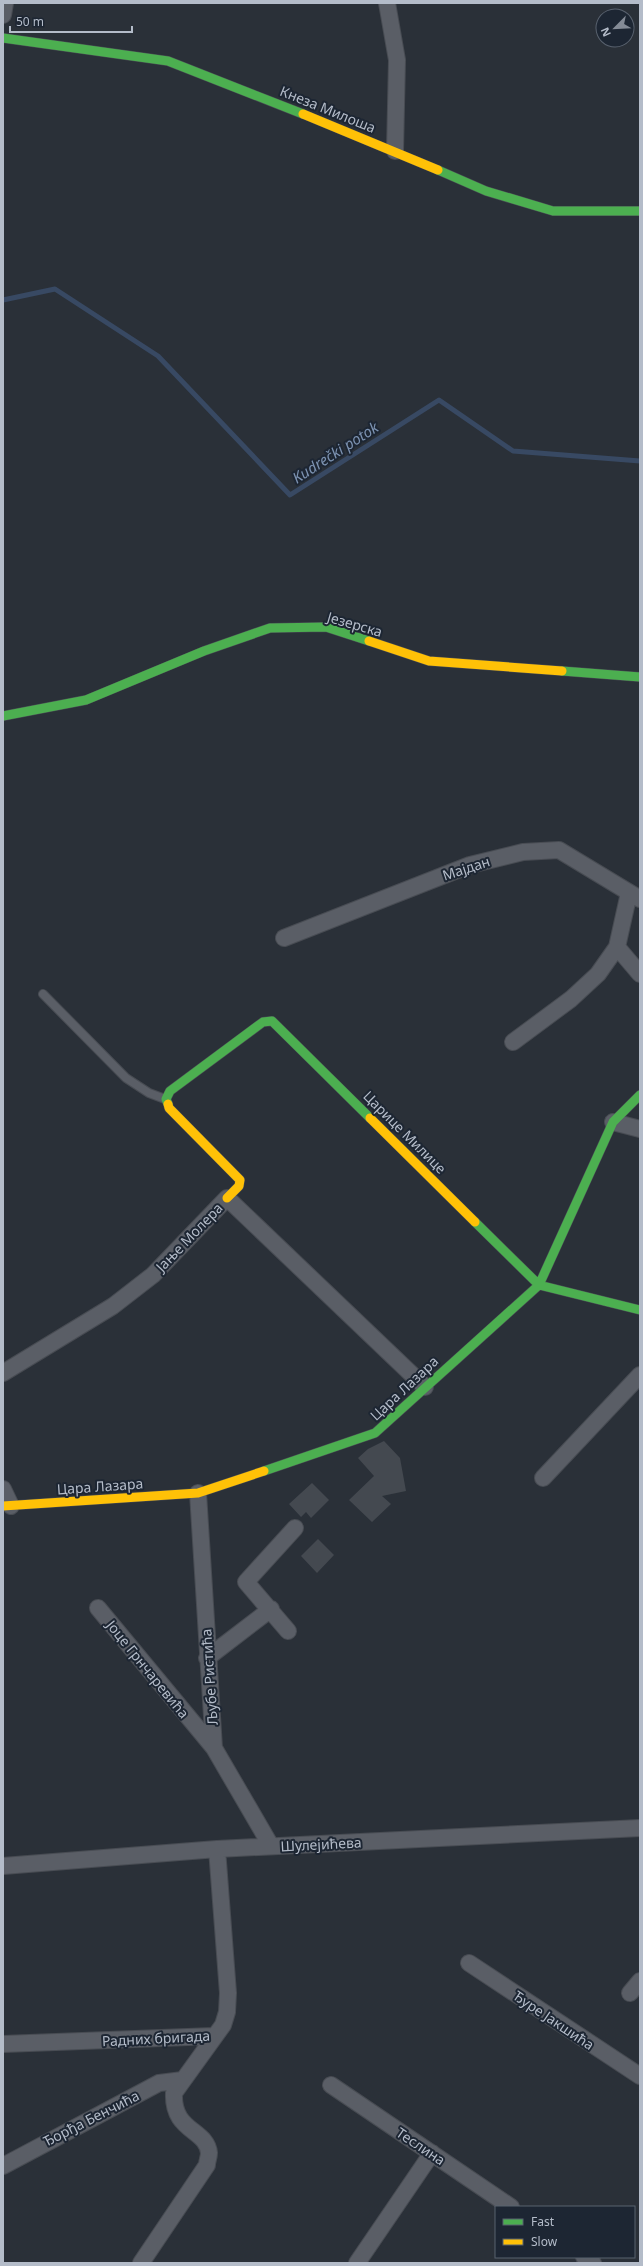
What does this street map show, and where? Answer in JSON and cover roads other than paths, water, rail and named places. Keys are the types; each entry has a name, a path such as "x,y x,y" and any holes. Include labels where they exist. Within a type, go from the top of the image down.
{"street":[{"path":"3,15 5,3"},
{"path":"386,3 397,60 395,151"},
{"name":"Кнеза Милоша","path":"3,38 168,61 395,151 486,191 554,211 640,211"},
{"name":"Језерска","path":"3,716 86,700 204,651 270,628 326,628 429,661 640,676"},
{"name":"Мајдан","path":"287,937 470,865 523,852 559,850 634,896"},
{"path":"513,1042 571,999 598,974 617,947 634,896"},
{"path":"617,947 640,974"},
{"name":"Царице Милице","path":"166,1099 170,1091 188,1077 263,1022 272,1021 538,1285"},
{"name":"Цара Лазара","path":"7,1506 198,1493 376,1433 538,1285 613,1122 640,1094"},
{"path":"166,1099 169,1108 240,1180 239,1186 227,1198"},
{"path":"613,1122 640,1129"},
{"name":"Јање Молера","path":"3,1373 113,1306 153,1275 227,1198 425,1387"},
{"path":"538,1285 640,1310"},
{"path":"543,1478 640,1375"},
{"path":"3,1489 7,1506"},
{"name":"Љубе Ристића","path":"198,1493 207,1658 214,1748 271,1846"},
{"path":"288,1631 271,1609 246,1582 294,1528"},
{"name":"Јоце Грнчаревића","path":"98,1608 214,1748"},
{"path":"207,1658 271,1609"},
{"name":"Шулејићева","path":"3,1866 217,1849 640,1828"},
{"name":"Радних бригада","path":"3,2044 214,2036 225,2019 228,1993 217,1849"},
{"name":"Ђуре Јакшића","path":"469,1963 640,2076"},
{"path":"141,2263 207,2165 209,2152 204,2141 178,2117 173,2105 174,2093 214,2036"},
{"name":"Ђорђа Бенчића","path":"3,2166 159,2083 183,2080"},
{"name":"Теслина","path":"331,2085 510,2206"},
{"path":"357,2263 432,2153"}],"lane":[{"path":"43,994 126,1078 149,1093 166,1099"}],"waterway":[{"name":"Kudrečki potok","path":"3,300 55,289 158,356 290,495 439,400 513,451 640,461"}]}
